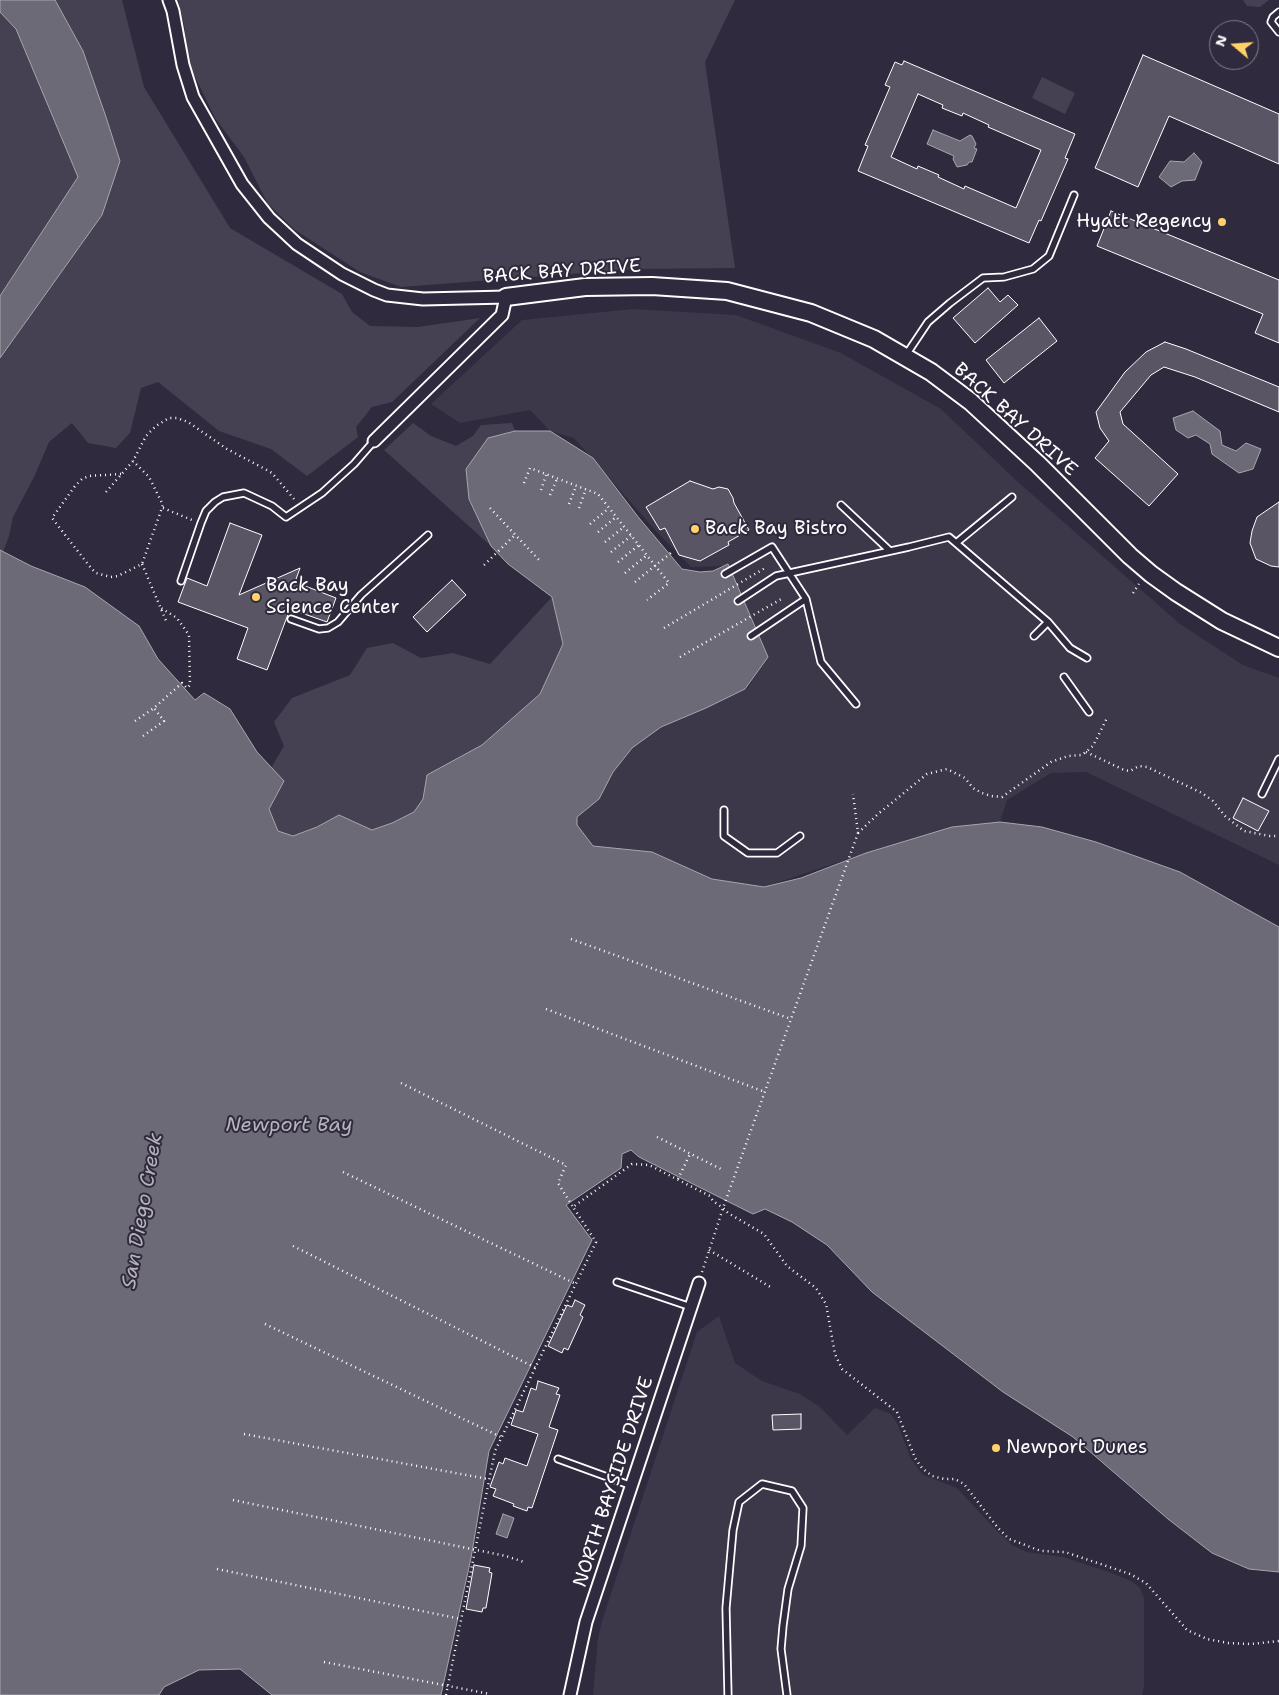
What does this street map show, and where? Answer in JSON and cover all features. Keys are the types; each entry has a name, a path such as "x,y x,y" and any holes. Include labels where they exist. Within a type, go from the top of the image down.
{"street":[{"name":"BACK BAY DRIVE","path":"169,0 173,11 183,65 193,97 242,184 264,213 297,244 342,274 387,295 423,299 506,297 585,287 652,286 727,291 811,313 874,339 931,372 971,402 1149,572 1176,592 1222,621 1279,648"},
{"path":"374,442 502,315 506,297"},
{"name":"NORTH BAYSIDE DRIVE","path":"570,1695 586,1622 699,1283"}],"lane":[{"path":"1279,12 1273,17 1271,22 1279,32"},
{"path":"905,357 928,322 983,278 1004,278 1033,269 1049,256 1074,195"},
{"path":"181,581 206,511 214,502 223,497 244,493 272,506 286,517 322,493 354,464 374,442"},
{"path":"956,543 1012,497"},
{"path":"841,505 890,551"},
{"path":"291,619 319,629 328,628 338,622 361,595 428,535"},
{"path":"738,601 776,576 949,537 1048,622 1070,648 1087,658"},
{"path":"724,574 772,547 806,599 821,662 856,704"},
{"path":"751,636 806,599"},
{"path":"1034,636 1048,622"},
{"path":"1064,677 1089,712"},
{"path":"1262,794 1279,759"},
{"path":"724,810 724,836 748,853 777,853 800,836"},
{"path":"617,1282 691,1307"},
{"path":"558,1460 632,1486"},
{"path":"728,1695 726,1608 733,1530 740,1502 762,1484 792,1491 803,1508 801,1546 788,1589 782,1626 781,1649 787,1695"}],"path":[{"path":"106,492 133,462 146,436 156,426 169,418 177,418 204,432 227,449 265,469 272,474 302,507"},
{"path":"133,462 149,477 163,503 142,564 167,623"},
{"path":"524,483 530,468 598,494 669,583 647,600"},
{"path":"121,474 89,476 82,479 52,518 96,573 110,577 118,576 142,564"},
{"path":"541,490 546,475"},
{"path":"550,496 557,478"},
{"path":"569,504 576,486"},
{"path":"579,508 586,490"},
{"path":"162,508 201,523"},
{"path":"490,508 541,562"},
{"path":"590,524 610,508"},
{"path":"598,532 616,517"},
{"path":"605,542 624,527"},
{"path":"484,565 515,535"},
{"path":"611,552 631,536"},
{"path":"618,562 639,545"},
{"path":"635,582 672,552"},
{"path":"625,573 647,555"},
{"path":"664,628 765,568"},
{"path":"680,657 783,598"},
{"path":"134,722 154,708 182,683 187,688 190,685 189,635 177,618 161,608"},
{"path":"144,736 164,721 154,708"},
{"path":"699,1283 723,1208 858,833 927,774 947,769 966,778 973,788 991,796 1002,797 1051,762 1068,756 1082,755 1093,746 1108,718"},
{"path":"1086,752 1124,770 1130,771 1139,766 1147,767 1202,793 1213,801 1225,816 1244,831 1264,836 1279,836"},
{"path":"853,794 858,833"},
{"path":"571,939 791,1019"},
{"path":"546,1009 765,1092"},
{"path":"401,1083 566,1165 558,1183 596,1242 495,1451 446,1695"},
{"path":"657,1137 723,1170"},
{"path":"678,1179 690,1154"},
{"path":"573,1207 632,1164 648,1165 710,1196 713,1201 728,1213 764,1234 787,1266 816,1288 826,1304 835,1354 842,1369 897,1412 914,1458 922,1468 932,1476 955,1480 964,1484 998,1528 1009,1539 1040,1551 1066,1552 1130,1574 1146,1583 1187,1630 1207,1639 1228,1643 1251,1644 1279,1641"},
{"path":"343,1172 576,1284"},
{"path":"293,1246 536,1368"},
{"path":"709,1250 772,1288"},
{"path":"265,1324 501,1437"},
{"path":"244,1434 488,1479"},
{"path":"233,1500 506,1556 524,1562"},
{"path":"217,1570 461,1618"},
{"path":"324,1662 490,1694"}],"shaded area":[{"path":"55,0 122,0 144,87 230,228 342,294 352,312 370,326 418,327 480,318 392,402 372,407 356,427 358,437 307,476 271,449 219,431 158,382 141,388 130,433 116,448 88,443 72,423 49,442 34,477 13,517 3,552 0,550 0,358 102,215 120,161 83,51"},
{"path":"178,0 735,0 705,62 735,268 635,269 401,287 360,272 295,230 268,204 244,157 215,118 189,64 184,24"},
{"path":"1243,0 1269,0 1260,7 1247,6"},
{"path":"0,12 16,29 78,177 0,296"},
{"path":"1042,77 1075,93 1065,114 1032,98"},
{"path":"633,309 736,315 841,353 941,409 1018,482 1180,624 1243,665 1279,678 1279,865 1086,772 1051,773 1007,800 1000,822 952,827 764,887 712,879 652,852 593,846 577,825 577,817 599,799 613,772 632,748 661,727 747,689 768,657 727,566 691,567 655,530 574,438 550,431 530,410 460,423 431,404 522,320"},
{"path":"413,423 431,436 456,446 473,436 481,425 512,423 515,431 488,438 469,499 491,546 384,450"},
{"path":"552,597 563,644 540,694 482,745 427,775 423,799 414,812 372,830 339,815 317,827 293,836 278,831 269,809 284,781 271,768 284,746 274,722 292,698 350,675 367,648 393,643 421,658 453,653 490,664"},
{"path":"719,1316 735,1363 762,1381 800,1394 820,1407 847,1435 875,1408 891,1414 898,1425 911,1459 923,1475 957,1488 1012,1545 1027,1552 1063,1557 1109,1572 1131,1581 1140,1588 1144,1598 1144,1687 1142,1695 593,1695 598,1638 602,1621 697,1332"}],"water":[{"path":"0,0 55,0 83,51 120,161 102,215 0,358 0,296 78,177 16,29 0,12"},
{"path":"933,130 960,141 970,135 972,136 976,144 974,148 977,149 972,162 957,167 953,159 954,156 927,144"},
{"path":"1194,153 1202,162 1195,180 1182,181 1171,187 1159,177 1170,161 1184,162"},
{"path":"1193,411 1220,431 1222,445 1236,451 1246,443 1261,449 1253,469 1239,473 1212,454 1210,444 1196,435 1188,438 1176,430 1173,418"},
{"name":"Newport Bay","path":"515,431 550,431 593,458 639,518 682,569 700,572 713,571 728,564 768,657 745,689 661,727 632,748 613,772 599,799 577,817 577,825 593,846 652,852 712,879 764,887 801,878 866,853 952,827 1000,822 1042,827 1096,842 1180,872 1279,927 1279,1572 1249,1569 1212,1553 1168,1519 1073,1437 1003,1392 872,1292 827,1245 792,1222 765,1209 753,1214 639,1157 631,1150 622,1154 621,1168 566,1205 592,1240 489,1451 471,1558 441,1695 272,1695 240,1669 199,1670 164,1687 159,1695 0,1695 0,550 31,566 85,587 139,626 158,659 195,700 204,693 230,709 257,752 284,781 269,809 278,831 293,836 317,827 339,815 372,830 414,812 423,799 427,775 482,745 540,694 563,644 552,597 508,564 491,546 469,499 466,469 488,438"},
{"path":"503,1514 514,1518 507,1538 496,1534"}],"building":[{"path":"1143,55 1279,114 1279,164 1169,116 1138,187 1095,168"},
{"path":"904,61 1075,134 1065,158 1068,159 1041,221 1039,220 1029,243 858,171 868,146 865,145 890,87 885,85 895,62 902,65","holes":["918,94 943,105 942,108 962,116 963,113 989,125 988,127 1041,150 1016,208 965,186 964,189 938,177 939,175 918,166 917,169 891,157"]},
{"path":"1111,211 1279,280 1279,343 1255,333 1263,314 1097,246"},
{"path":"988,288 1000,302 1008,295 1018,305 975,343 953,318"},
{"path":"1039,318 1057,341 1004,383 986,360"},
{"path":"1165,342 1279,387 1279,412 1195,377 1164,367 1151,375 1120,412 1123,424 1178,474 1149,506 1095,458 1109,441 1100,428 1096,412 1125,372 1146,352"},
{"path":"690,481 713,489 719,487 728,489 749,530 728,542 729,545 700,561 679,555 665,528 660,530 646,507"},
{"path":"1279,502 1279,567 1271,566 1256,559 1250,543 1257,517"},
{"name":"Back Bay Science Center","path":"230,523 262,535 239,595 300,568 295,582 336,598 327,622 290,609 267,670 237,659 248,628 178,602 187,578 207,586"},
{"path":"452,580 466,595 427,632 413,617"},
{"path":"1243,798 1269,811 1258,831 1233,818"},
{"path":"575,1300 585,1305 580,1315 583,1317 568,1350 564,1348 562,1353 548,1346 567,1305 572,1307"},
{"path":"538,1381 559,1388 556,1394 560,1395 549,1427 558,1430 532,1508 528,1507 527,1511 493,1496 496,1489 490,1487 499,1462 503,1464 505,1458 527,1466 538,1434 511,1425 516,1410 523,1412 531,1388 536,1390"},
{"path":"801,1414 801,1429 773,1430 772,1415"},
{"path":"474,1565 490,1568 489,1572 492,1573 486,1608 483,1608 482,1612 466,1609"}],"place":[{"name":"Hyatt Regency","path":"1222,222"},
{"name":"Back Bay Bistro","path":"695,529"},
{"name":"Back Bay Science Center","path":"256,597"},
{"name":"Newport Dunes","path":"996,1448"}],"water label":[{"name":"San Diego Creek","path":"143,1211"}]}
